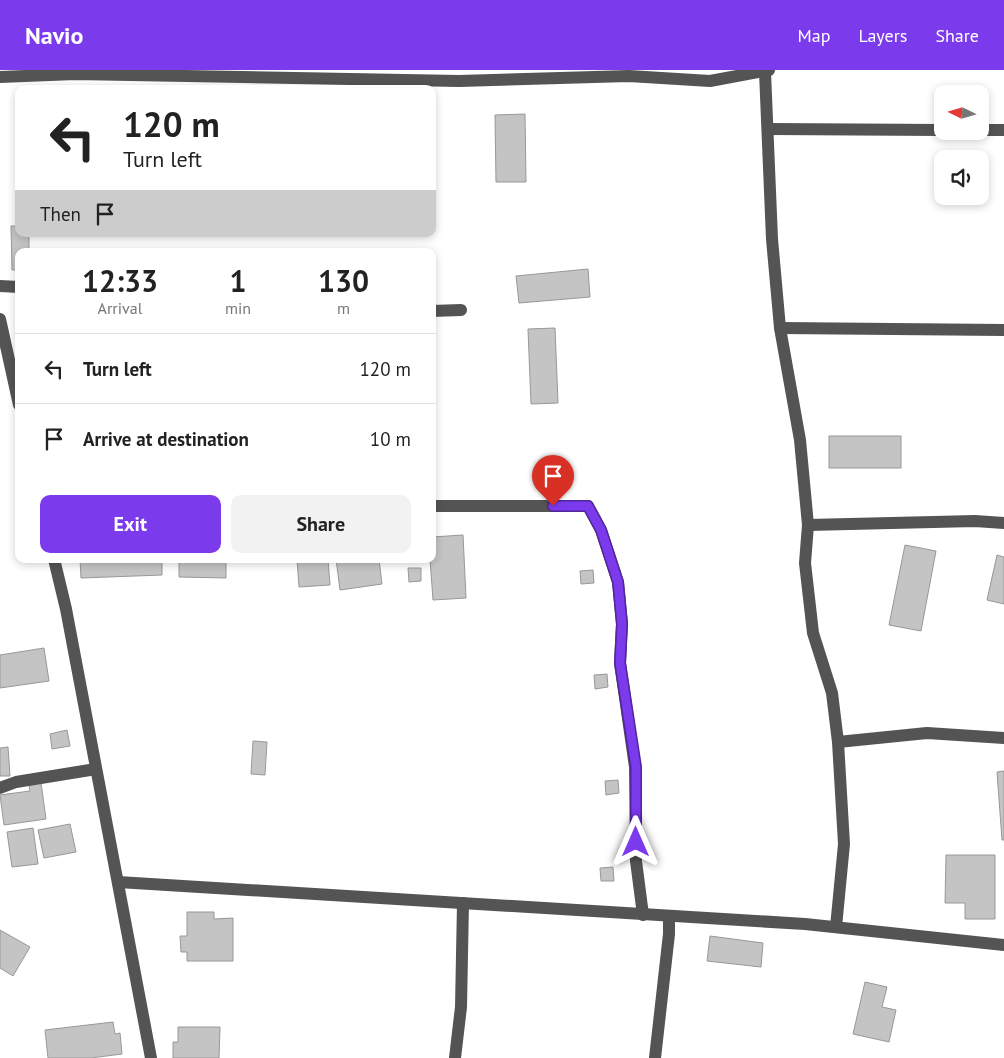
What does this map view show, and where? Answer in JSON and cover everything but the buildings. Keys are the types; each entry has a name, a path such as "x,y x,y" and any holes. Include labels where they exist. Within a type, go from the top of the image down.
{"street":[{"path":"0,77 94,74 459,81 629,76 710,81 767,71 772,239 780,328 800,440 808,525 805,564 813,632 832,693 838,742 844,844 836,927"},
{"path":"768,129 934,130"},
{"path":"989,130 1004,130"},
{"path":"0,286 15,287"},
{"path":"436,311 461,310"},
{"path":"0,319 15,386"},
{"path":"780,328 1004,330"},
{"path":"436,506 588,506 601,530 618,582 622,624 620,663 636,767 636,861 643,915"},
{"path":"808,525 974,521 1004,523"},
{"path":"55,563 151,1058"},
{"path":"838,742 927,734 1004,738"},
{"path":"0,788 16,782 96,769"},
{"path":"118,882 836,927 1004,944"},
{"path":"455,1058 461,1007 463,903"},
{"path":"655,1058 669,916"}],"route":[{"path":"553,506 588,506 601,530 618,582 622,624 620,663 636,767 636,842"}]}
